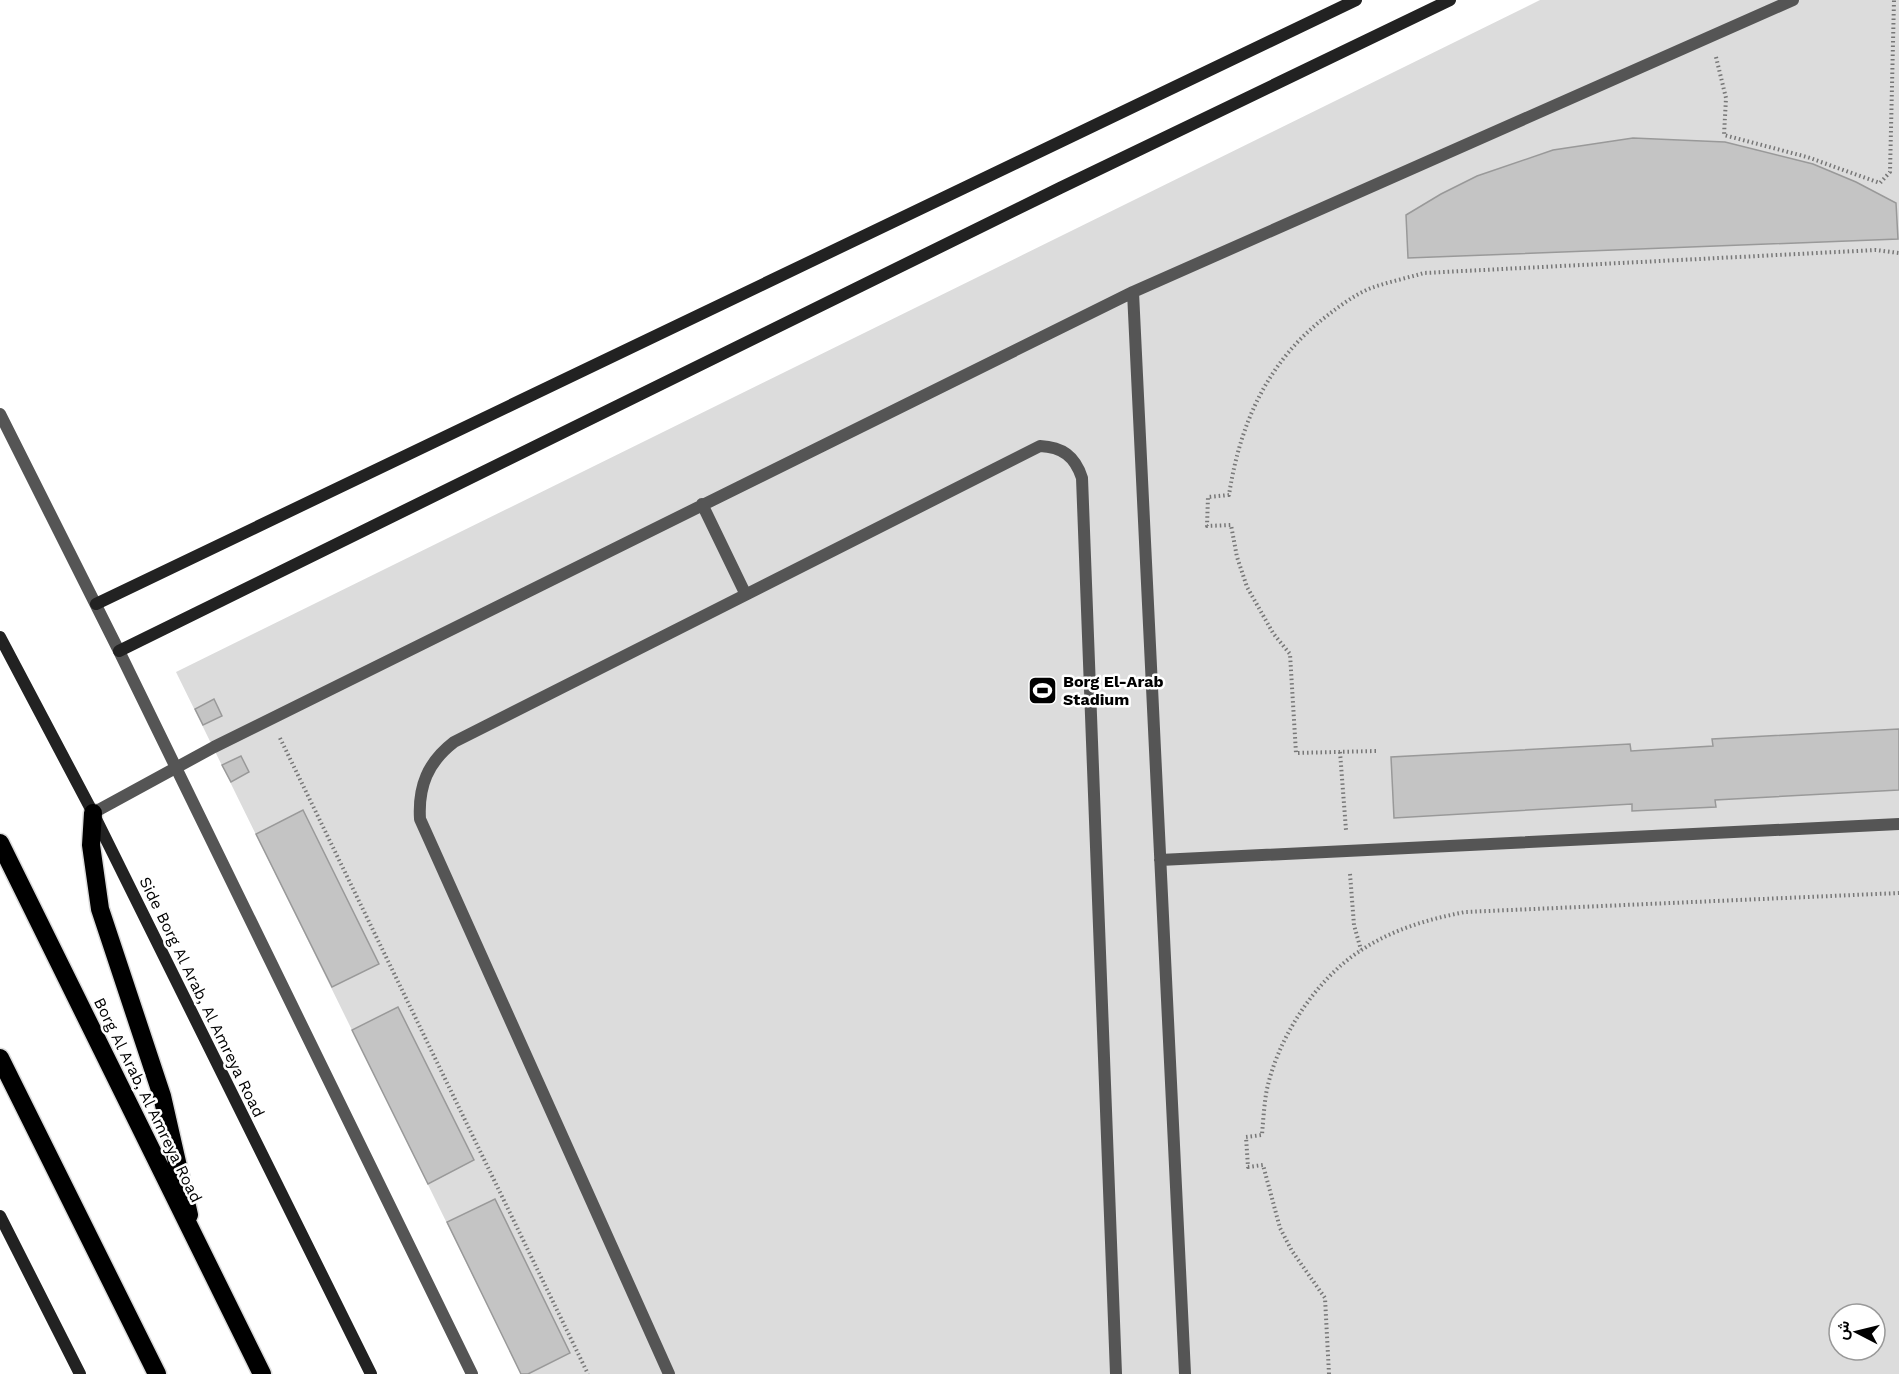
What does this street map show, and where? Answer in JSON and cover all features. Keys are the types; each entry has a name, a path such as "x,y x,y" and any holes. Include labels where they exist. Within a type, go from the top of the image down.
{"highway":[{"path":"93,813 92,856 100,909 162,1096 180,1166 193,1237"},
{"name":"Borg Al Arab, Al Amreya Road","path":"0,843 262,1374"},
{"path":"0,1058 158,1374"}],"street":[{"path":"96,604 1356,0"},
{"path":"119,651 1082,177 1450,0"},
{"path":"93,813 176,767 271,719 1133,292 1793,0"},
{"path":"1133,292 1185,1374"},
{"path":"0,414 96,604 472,1374"},
{"path":"669,1374 420,819 419,801 430,767 440,753 454,742 1028,450 1040,446 1064,451 1079,467 1082,478 1116,1374"},
{"path":"702,504 745,594"},
{"name":"Side Borg Al Arab, Al Amreya Road","path":"0,637 93,813 371,1374"},
{"path":"1160,860 1899,824"},
{"path":"0,1216 80,1374"}],"path":[{"path":"1710,36 1726,99 1724,135 1807,157 1880,183 1890,172 1894,0"},
{"path":"1376,751 1296,753 1290,654 1273,633 1247,587 1237,557 1231,525 1207,526 1208,497 1229,495 1239,442 1261,392 1292,347 1315,324 1341,304 1370,289 1424,273 1876,250 1899,254"},
{"path":"271,719 588,1374"},
{"path":"1329,1374 1324,1298 1292,1251 1280,1228 1263,1165 1248,1167 1246,1137 1262,1135 1266,1093 1275,1066 1299,1016 1317,992 1361,950 1390,934 1420,922 1465,912 1899,893"}],"shaded area":[{"name":"Borg El-Arab Stadium","path":"1540,0 1899,0 1899,1374 521,1374 176,672"}],"building":[{"path":"1633,138 1725,142 1813,164 1856,182 1896,203 1898,239 1408,258 1406,215 1441,194 1477,176 1553,150"},
{"path":"214,699 222,716 203,725 195,709"},
{"path":"1899,729 1899,790 1715,800 1716,807 1632,811 1632,804 1394,818 1391,757 1630,744 1631,751 1713,746 1712,739"},
{"path":"241,756 249,772 231,782 222,765"},
{"path":"303,810 379,964 332,987 256,834"},
{"path":"398,1007 474,1160 428,1184 352,1030"},
{"path":"495,1199 570,1353 528,1374 521,1374 447,1222"}],"place":[{"name":"Borg El-Arab Stadium","path":"1042,690"}]}
